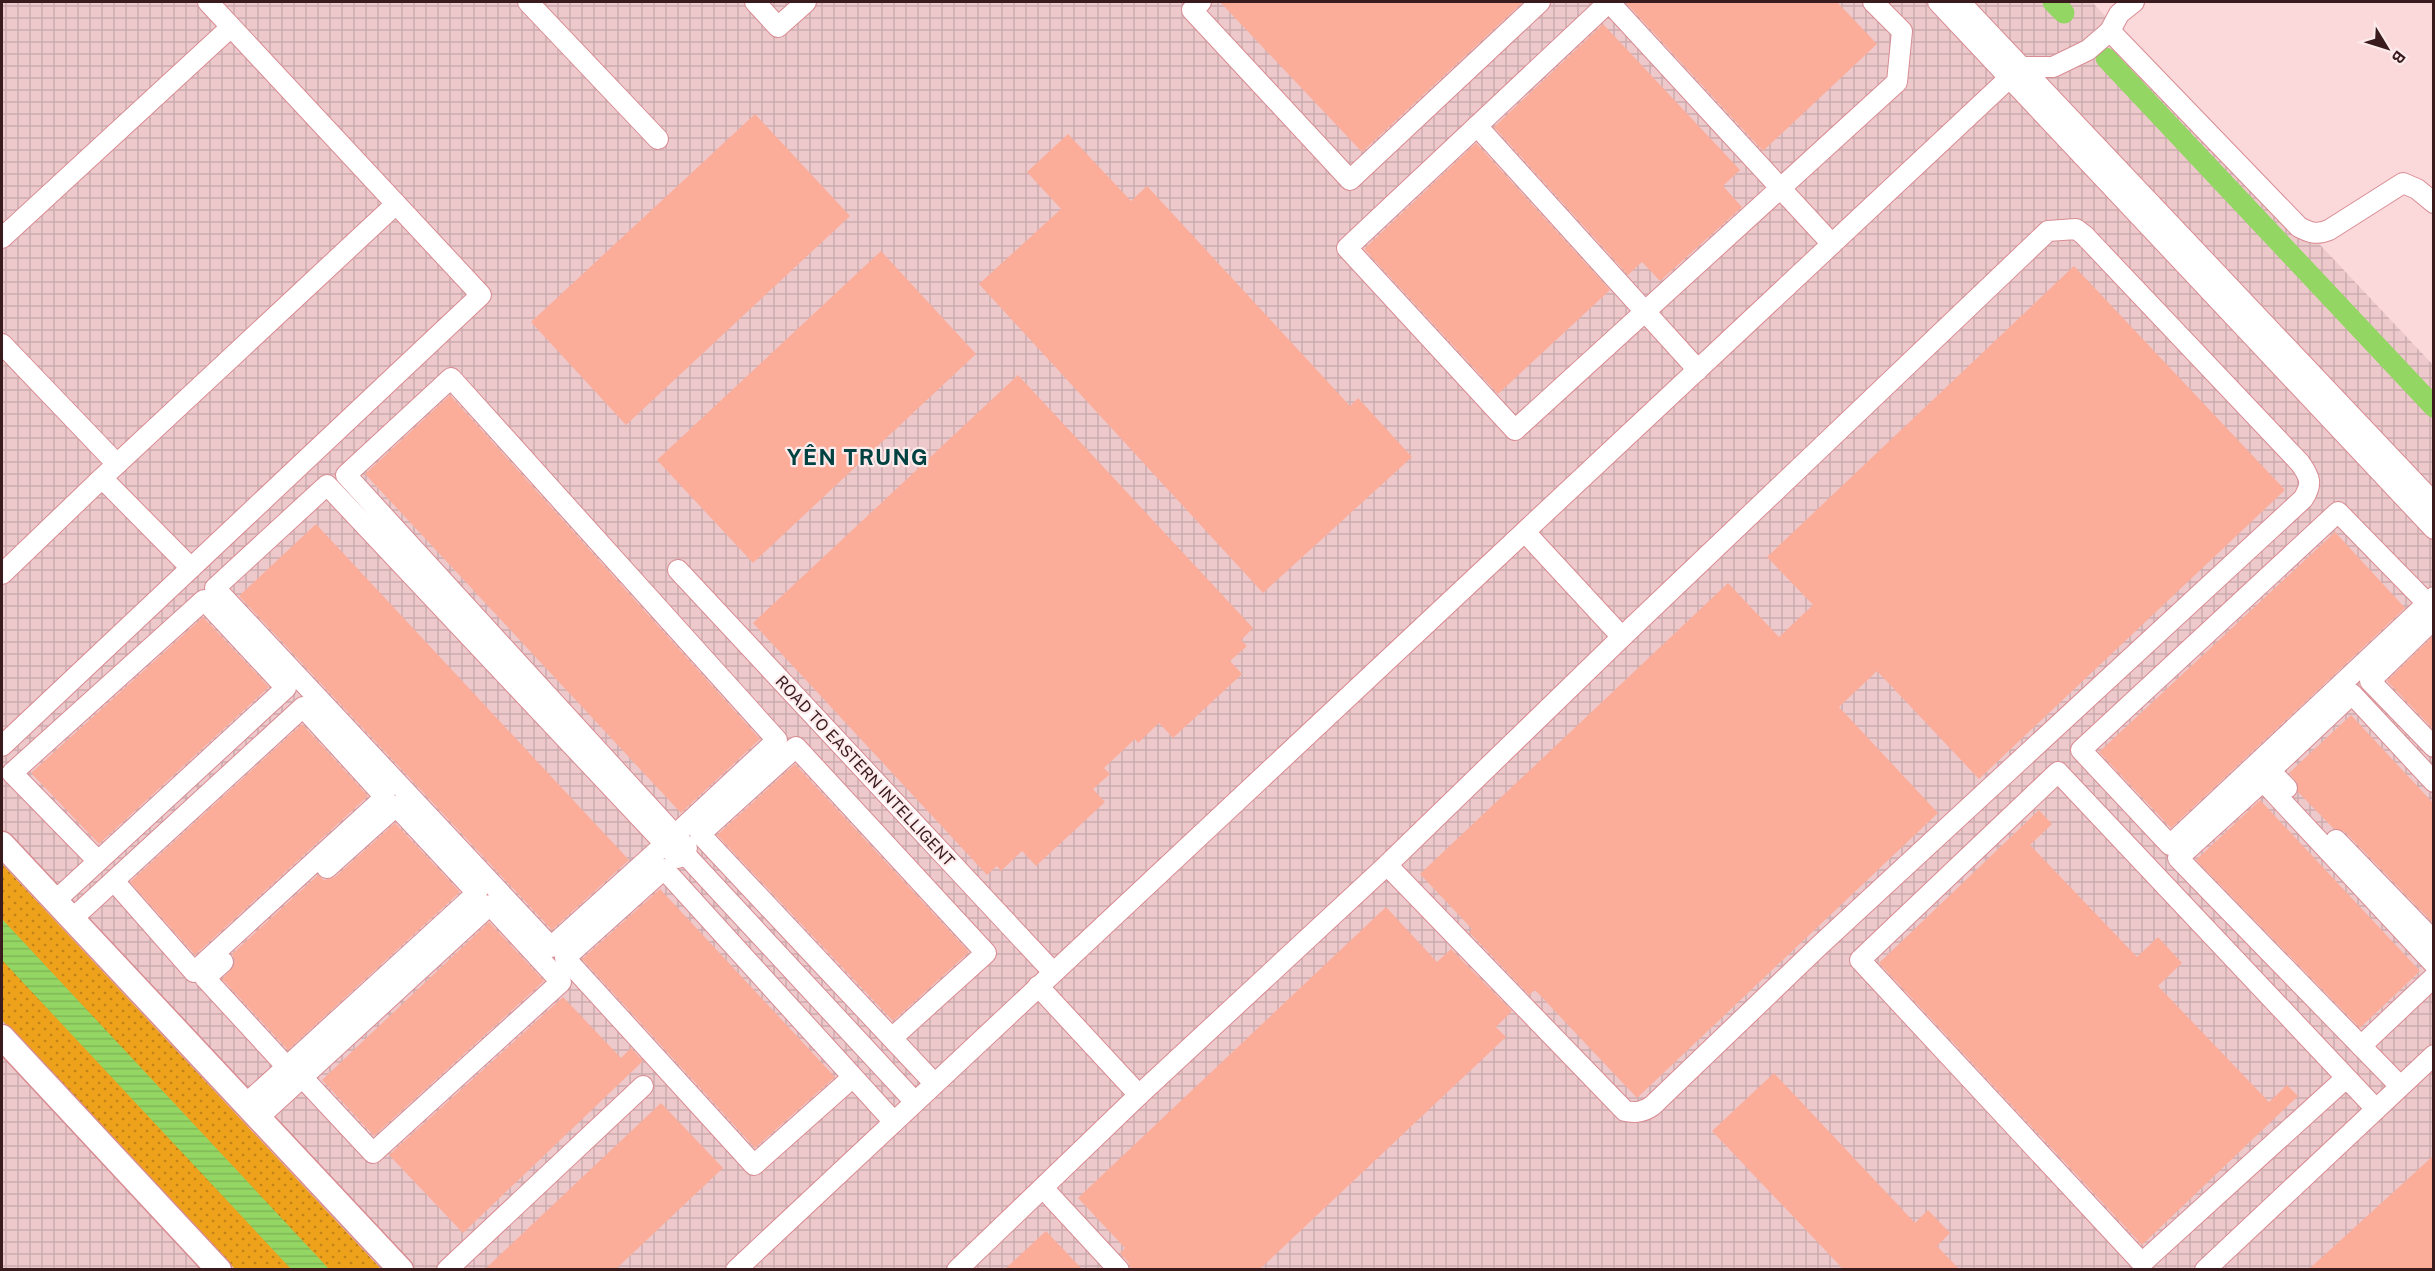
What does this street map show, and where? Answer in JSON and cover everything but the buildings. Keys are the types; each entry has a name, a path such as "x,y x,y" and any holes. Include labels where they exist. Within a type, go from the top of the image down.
{"main road":[{"path":"2,844 401,1269"},
{"path":"5,1047 219,1269"}],"street":[{"path":"2,746 482,295 208,2"},
{"path":"528,2 658,139"},
{"path":"755,2 778,27 806,2"},
{"path":"1201,2 1192,10 1350,180 1540,2"},
{"path":"1832,244 1781,188 1609,2 1347,248 1515,430 1645,311 1781,188 1897,82 1902,31 1873,2"},
{"path":"1938,2 2016,72 2433,502"},
{"path":"1960,2 2016,72 2433,529"},
{"path":"736,1269 2016,72 2053,67 2088,50 2110,31 2119,14 2134,2"},
{"path":"2,238 231,27"},
{"path":"2110,31 2283,213 2305,230 2321,234 2329,231 2403,183 2417,189 2433,203"},
{"path":"1477,126 1698,370"},
{"path":"2,574 396,204"},
{"path":"957,1269 1044,1189 1139,1095 1387,865 1622,637 2048,231 2076,229 2084,235 2300,463 2310,477 2310,488 2303,500 1828,936 1646,1110 1635,1113 1625,1111 1387,865"},
{"path":"2,344 117,464"},
{"path":"674,844 346,475 451,378 777,740 674,844 551,947 216,588 327,485 674,844 915,1102"},
{"path":"102,478 191,568"},
{"path":"2338,512 2431,606 2170,845 2081,750 2338,512"},
{"path":"1525,532 1622,637"},
{"name":"ROAD TO EASTERN INTELLIGENT","path":"678,570 1053,972"},
{"path":"55,901 286,688 204,600 12,773 98,861"},
{"path":"2431,606 2370,681 2433,747"},
{"path":"2433,782 2352,694 2270,771 2433,942"},
{"path":"72,919 303,707 385,797 194,972 114,881"},
{"path":"892,1038 986,953 796,747 700,834 934,1083"},
{"path":"2346,1078 2142,1263 1860,960 2058,772 2376,1109"},
{"path":"2400,1086 2178,858 2263,781 2433,964"},
{"path":"252,1111 294,1072 477,893 396,806 205,978 294,1072 373,1153 561,982 490,905 294,1072"},
{"path":"853,1077 754,1165 565,958 664,869 894,1122"},
{"path":"2361,1046 2433,977"},
{"path":"1038,986 1139,1095"},
{"path":"2205,1269 2433,1055"},
{"path":"447,1269 643,1086"},
{"path":"1044,1189 1119,1269"}],"shaded area":[{"path":"2,2 2092,2 2433,365 2433,1269 2,1270"},
{"path":"2,864 381,1269 235,1269 2,1020"},
{"path":"2,919 329,1269 291,1269 2,960"}],"waterway":[{"path":"2053,2 2064,13"},
{"path":"2106,58 2434,407"}],"district":[{"name":"YÊN TRUNG","path":"858,457"}]}
